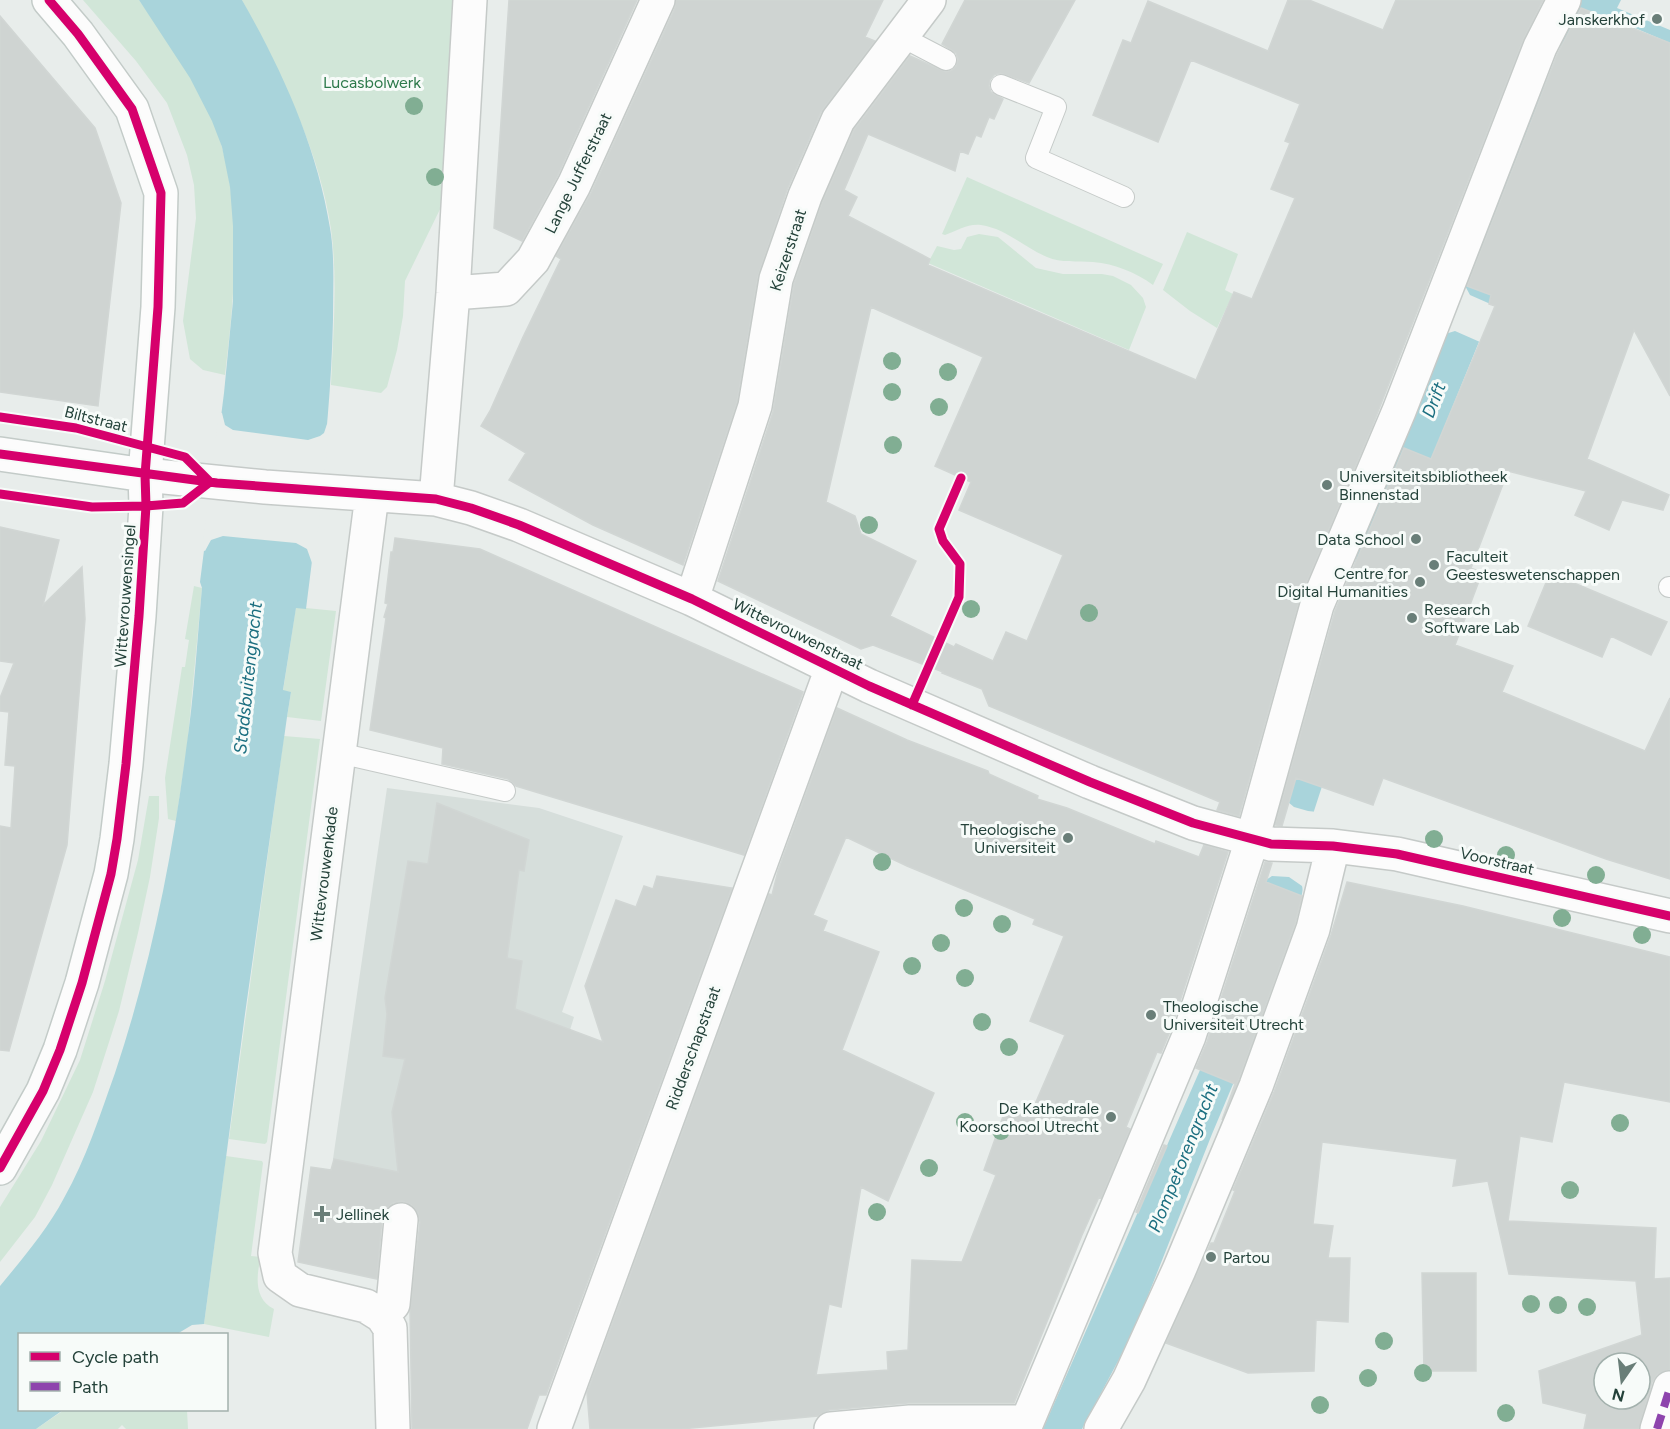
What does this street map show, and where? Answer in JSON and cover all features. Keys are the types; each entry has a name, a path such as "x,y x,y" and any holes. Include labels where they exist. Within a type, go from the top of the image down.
{"street":[{"name":"Wittevrouwensingel","path":"0,1168 43,1091 60,1050 82,983 111,874 126,764 140,616 146,475 158,307 161,194 132,109 78,34 49,0"},
{"path":"436,499 453,293 470,0"},
{"name":"Lange Jufferstraat","path":"453,293 506,289 533,260 586,162 658,0"},
{"name":"Keizerstraat","path":"692,599 755,406 776,279 806,196 838,120 928,0"},
{"path":"831,1429 910,1422 1026,1426 1189,1036 1262,842 1317,605 1399,411 1540,47 1564,0"},
{"path":"0,454 146,475"},
{"name":"Wittevrouwenstraat","path":"146,475 323,492 436,499 471,508 519,525 692,599 832,668 1090,782 1193,823 1262,842 1325,846"},
{"name":"Wittevrouwenkade","path":"372,495 275,1253 280,1276 300,1290 366,1306 382,1316"},
{"name":"Ridderschapstraat","path":"554,1429 832,668"},
{"path":"1101,1429 1129,1380 1170,1290 1256,1086 1313,929 1325,846"},
{"name":"Voorstraat","path":"1325,846 1397,854 1670,916"},
{"path":"393,1429 390,1328 382,1316 393,1304 402,1221"},
{"path":"1657,1429 1670,1388"}],"lane":[{"path":"900,36 946,60"},
{"path":"1001,85 1056,107 1036,158 1124,197"},
{"path":"339,753 505,790"}],"shaded area":[{"path":"387,788 539,808 623,836 562,1012 574,1017 570,1030 411,1175 333,1159"}],"green space":[{"path":"83,0 139,0 187,70 216,128 228,175 234,231 233,289 225,375 203,370 190,359 183,321 196,218 194,185 187,155 167,103 136,61"},
{"name":"Lucasbolwerk","path":"242,0 460,0 444,201 405,281 403,316 397,350 387,387 381,393 331,385 334,268 331,229 325,199 296,111"},
{"path":"967,177 1163,264 1153,285 1117,267 1093,262 1052,259 990,227 972,225 945,235 942,234"},
{"path":"1187,232 1238,254 1225,290 1233,294 1217,328 1163,290"},
{"path":"979,234 998,237 1036,268 1063,274 1102,274 1113,276 1131,285 1143,298 1146,307 1129,350 928,263 937,246 954,250 961,249 967,237"},
{"path":"194,586 202,588 187,748 176,821 168,819 165,778 182,667 185,667 189,640 185,639"},
{"path":"296,607 336,611 321,721 287,717 291,692 283,691"},
{"path":"284,736 320,739 265,1144 229,1139"},
{"path":"149,796 159,796 159,818 150,877 119,1011 93,1092 52,1185 35,1217 0,1262 0,1207 41,1141 80,1060 105,981 138,860"},
{"path":"226,1156 263,1163 251,1256 261,1257 258,1286 267,1305 274,1309 269,1337 204,1324"},
{"path":"63,1411 187,1411 188,1429 126,1429 122,1425 118,1429 36,1429"}],"water":[{"name":"Stadsbuitengracht","path":"139,0 242,0 271,54 296,110 324,198 333,250 332,355 323,464 306,609 296,608 283,690 291,692 204,1324 192,1325 179,1333 18,1333 18,1411 62,1411 36,1429 0,1429 0,1286 34,1244 72,1183 115,1073 139,994 167,873 189,730 202,588 200,582 233,301 233,226 230,187 222,147 212,121 190,78"},
{"path":"1580,0 1621,0 1617,8 1670,30 1670,43 1635,28 1494,305 1412,509 1314,811 1302,894 1260,1020 1134,1331 1082,1429 1043,1429 1200,1070 1244,948 1363,535 1400,452 1490,217"}],"pier":[{"path":"1463,282 1470,295 1495,306 1480,342 1455,331 1442,335"},
{"path":"219,412 222,413 225,425 233,430 308,440 320,436 324,433 327,424 330,424 314,564 307,549 296,543 223,536 211,540 205,551 202,550"},
{"path":"1284,794 1294,807 1317,812 1304,895 1302,886 1289,877 1272,876 1263,882"}],"building":[{"path":"509,0 637,0 557,177 522,241 494,228"},
{"path":"676,0 883,0 865,37 875,41 821,112 787,190 758,276 737,402 683,565 593,525 509,480 526,453 481,426 561,259 556,256 591,193 675,8"},
{"path":"965,0 1075,0 1029,83 1000,73 994,75 990,80 991,92 1003,99 994,119 989,117 981,137 976,135 968,154 960,151 955,171 868,134 844,190 857,197 848,216 930,259 928,265 1196,380 1234,292 1252,299 1295,198 1271,189 1290,143 1285,141 1300,104 1191,60 1158,142 1093,115 1123,40 1131,43 1148,1 1268,51 1288,0 1309,0 1383,30 1396,0 1543,0 1523,40 1372,427 1300,598 1239,816 1217,810 1220,802 989,706 982,689 873,645 861,649 718,581 773,412 794,284 822,203 854,130 910,56 946,72 956,66 958,59 956,53 942,44","holes":["871,307 983,357 935,466 971,482 959,510 1063,555 1027,641 1006,632 993,661 956,644 954,647 890,616 916,561 861,534 855,516 826,502"]},
{"path":"1581,8 1670,43 1670,396 1634,330 1587,459 1669,495 1663,510 1622,500 1609,530 1575,515 1586,491 1508,471 1471,568 1482,573 1455,645 1513,666 1502,692 1645,751 1670,698 1670,879 1606,859 1383,778 1373,805 1296,778 1282,826 1275,825 1335,611 1404,448 1431,459 1495,306 1489,304 1491,295 1467,286 1557,55"},
{"path":"0,16 95,128 121,203 98,406 0,392"},
{"path":"0,527 59,540 43,605 82,567 85,619 67,845 9,1051 0,1050 0,826 11,828 15,766 5,765 9,712 0,711 0,698 14,663 0,661"},
{"path":"395,538 480,549 803,692 744,855 516,786 508,779 442,764 443,748 370,730 386,618 384,617 388,604 385,603 391,552 393,552"},
{"path":"1550,573 1667,622 1651,655 1611,636 1602,657 1528,626"},
{"path":"837,708 907,740 988,771 989,774 1038,796 1037,799 1067,808 1155,844 1156,841 1199,857 1204,845 1228,852 1171,1029 1161,1053 1157,1052 1126,1127 1130,1129 1101,1198 1099,1197 1082,1235 1014,1403 908,1403 829,1410 818,1416 681,1429 590,1429 587,1393 769,894 772,895 778,871","holes":["846,837 907,866 1035,919 1033,924 1064,936 1030,1021 1065,1035 1029,1118 1006,1108 984,1170 996,1175 962,1262 912,1260 908,1350 887,1352 888,1370 816,1375 829,1304 841,1307 861,1187 888,1201 934,1093 842,1050 879,952 823,931 827,921 813,915"]},
{"path":"437,803 529,840 524,871 519,870 507,958 522,961 515,1009 603,1042 585,986 616,900 636,907 644,886 653,889 657,876 732,888 546,1395 539,1395 527,1429 412,1429 410,1310 420,1222 418,1213 412,1205 402,1201 393,1203 385,1210 382,1218 377,1279 298,1262 311,1167 331,1170 334,1159 398,1172 392,1112 405,1059 383,1056 387,1014 385,998 408,861 428,864"},
{"path":"1265,862 1272,863 1266,882 1302,896 1295,924 1222,1120 1235,1084 1196,1068 1207,1042"},
{"path":"1347,882 1463,906 1670,957 1670,1102 1564,1082 1552,1142 1520,1136 1508,1221 1656,1228 1654,1279 1670,1278 1670,1370 1658,1374 1652,1382 1652,1351 1596,1351 1642,1335 1636,1281 1509,1274 1488,1181 1453,1186 1457,1159 1322,1142 1313,1224 1333,1226 1328,1258 1350,1258 1348,1322 1316,1320 1314,1371 1248,1373 1166,1343 1211,1243 1214,1243 1235,1191 1233,1190 1274,1092 1331,935"},
{"path":"1164,1145 1167,1146 1138,1213 1136,1212"},
{"path":"1422,1273 1476,1273 1476,1371 1424,1371"},
{"path":"1592,1352 1592,1411 1644,1411 1639,1429 1584,1429 1587,1414 1543,1403 1539,1371"}],"marked path":[{"path":"1657,1429 1670,1388"}],"cycle path":[{"path":"0,1168 43,1091 60,1050 82,983 111,874 126,764 139,616 146,506 145,475 158,307 161,193 132,109 78,34 49,0"},
{"name":"Biltstraat","path":"0,417 76,428 185,457 210,482"},
{"path":"0,454 217,483 436,499 471,508 519,525 692,599 869,686 1090,782 1193,823 1271,844 1333,846 1397,854 1670,916"},
{"path":"912,705 959,597 960,564 943,541 939,529 961,478"},
{"path":"0,494 92,507 146,506 183,503 210,482"}],"place":[{"name":"Janskerkhof","path":"1657,19"},
{"name":"Universiteitsbibliotheek Binnenstad","path":"1327,485"},
{"name":"Data School","path":"1416,539"},
{"name":"Faculteit Geesteswetenschappen","path":"1434,565"},
{"name":"Centre for Digital Humanities","path":"1420,582"},
{"name":"Research Software Lab","path":"1412,618"},
{"name":"Theologische Universiteit","path":"1068,838"},
{"name":"Theologische Universiteit Utrecht","path":"1151,1015"},
{"name":"De Kathedrale Koorschool Utrecht","path":"1111,1117"},
{"name":"Jellinek","path":"322,1214"},
{"name":"Partou","path":"1211,1257"}],"water label":[{"name":"Drift","path":"1434,400"},
{"name":"Plompetorengracht","path":"1183,1158"}]}
